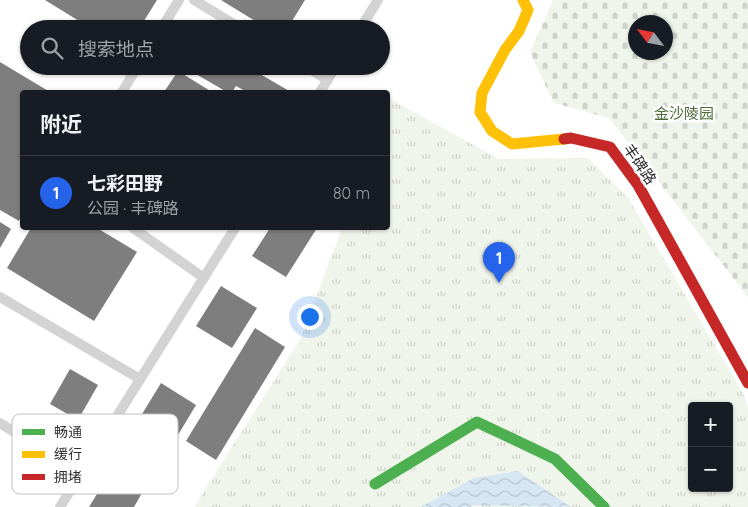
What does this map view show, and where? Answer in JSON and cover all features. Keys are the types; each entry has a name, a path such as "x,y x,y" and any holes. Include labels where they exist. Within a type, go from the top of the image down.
{"street":[{"name":"丰碑路","path":"523,0 528,10 519,30 505,50 482,93 480,112 492,131 512,144 571,138 610,147 638,185 748,383"},
{"path":"375,484 477,422 555,459 604,507"}],"lane":[{"path":"167,20 179,0"},
{"path":"194,0 227,20"},
{"path":"366,20 378,0"},
{"path":"123,90 132,75"},
{"path":"320,75 328,80"},
{"path":"321,90 331,75"},
{"path":"136,230 204,278"},
{"path":"118,414 234,230"},
{"path":"0,297 140,379"},
{"path":"0,423 12,431"},
{"path":"60,507 68,494"}],"green space":[{"name":"金沙陵园","path":"553,0 748,0 748,297 609,118 554,103 530,53"},
{"path":"390,99 499,159 588,158 628,198 744,395 748,408 748,507 194,507 301,338 341,230 390,230"}],"water":[{"path":"518,471 571,507 473,505 470,507 421,507 474,478"}],"building":[{"path":"45,0 157,0 145,20 77,20"},
{"path":"221,0 305,0 293,20 253,20"},
{"path":"0,62 47,90 20,90 19,221 0,210"},
{"path":"175,75 184,75 209,90 165,90"},
{"path":"197,75 262,75 288,90 243,90 236,86 233,90 224,90"},
{"path":"0,222 11,229 0,248"},
{"path":"30,230 100,230 137,252 94,321 7,268"},
{"path":"269,230 316,230 286,277 252,256"},
{"path":"221,286 257,308 232,348 196,326"},
{"path":"255,328 285,347 216,460 186,441"},
{"path":"70,369 98,385 81,414 68,414 50,404"},
{"path":"161,383 196,405 178,435 178,414 142,414"},
{"path":"97,494 141,494 134,507 89,507"}],"traffic: fast":[{"path":"375,484 477,422 555,459 604,507"}],"traffic: slow":[{"path":"523,0 528,10 519,31 505,50 482,93 480,112 492,131 512,144 564,139"}],"traffic: jam":[{"path":"564,139 571,138 610,147 638,185 748,383"}],"place":[{"name":"七彩田野","path":"499,283"}]}
